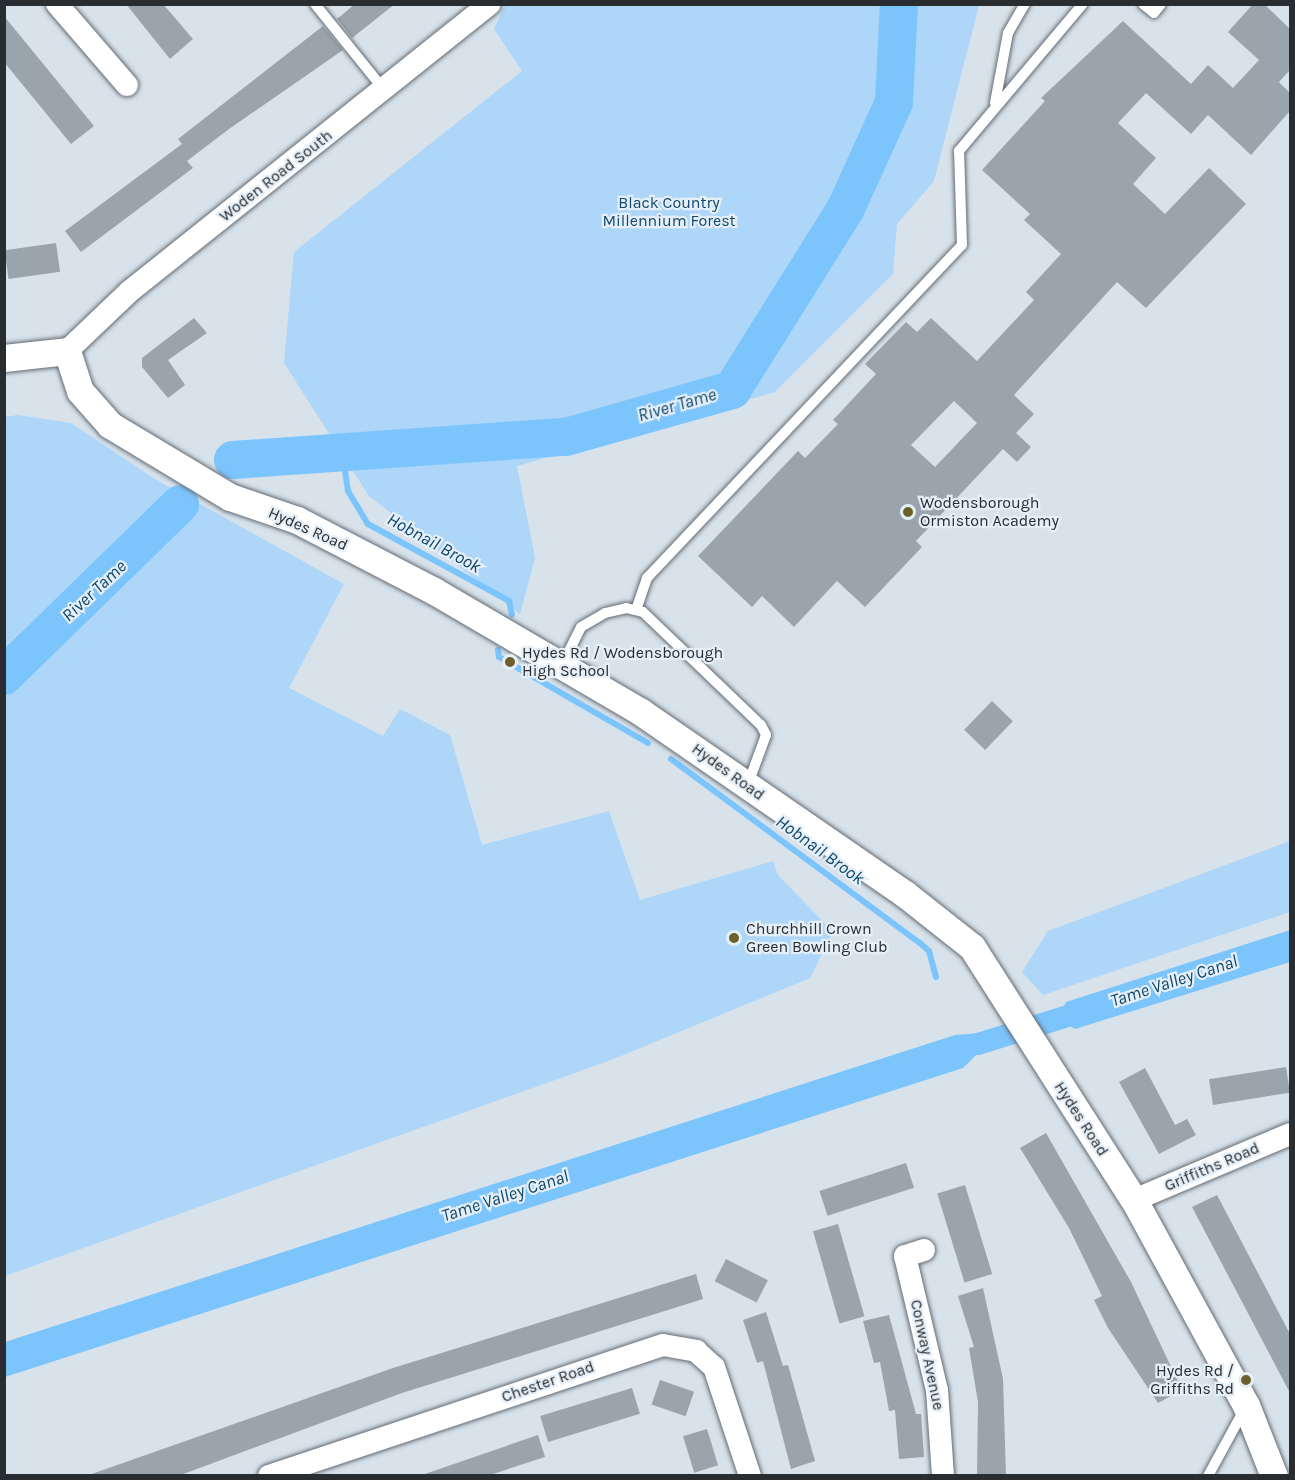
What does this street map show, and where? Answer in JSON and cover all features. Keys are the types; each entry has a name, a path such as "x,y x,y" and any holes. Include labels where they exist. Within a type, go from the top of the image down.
{"street":[{"path":"57,4 127,85"},
{"name":"Woden Road South","path":"67,351 130,291 385,91 488,5"},
{"path":"4,358 67,351"},
{"name":"Hydes Road","path":"67,351 80,391 110,425 230,497 297,520 562,665 659,723 972,947 1134,1200 1246,1405 1277,1471"},
{"name":"Griffiths Road","path":"1134,1200 1290,1134"},
{"name":"Conway Avenue","path":"924,1250 905,1256 937,1390 943,1476"},
{"name":"Chester Road","path":"269,1476 663,1345 696,1351 714,1367 750,1476"}],"lane":[{"path":"315,4 385,91"},
{"path":"995,103 1008,33 1025,4"},
{"path":"636,610 647,578 962,245 959,152 995,103 1083,4"},
{"path":"1143,4 1158,9"},
{"path":"562,665 581,627 605,613 636,610 761,726 766,735 747,787"},
{"path":"1208,1476 1246,1405"}],"green space":[{"name":"Black Country Millennium Forest","path":"505,5 979,5 934,181 897,224 893,274 775,392 517,466 535,558 520,614 369,496 284,363 294,252 522,71 494,29"},
{"path":"18,415 71,423 155,479 344,584 289,688 383,736 400,709 450,735 482,845 609,811 640,900 773,861 778,875 833,932 810,978 611,1060 5,1276 4,417"},
{"path":"1290,841 1290,912 1043,995 1022,972 1048,931"}],"water":[{"name":"Tame Valley Canal","path":"1290,930 1290,962 1075,1029 1058,1019 1066,1002"},
{"name":"Tame Valley Canal","path":"993,1032 1005,1035 998,1046 978,1053 963,1068 5,1377 5,1342 955,1035"}],"building":[{"path":"126,4 163,4 193,39 170,59"},
{"path":"355,4 395,4 352,38 337,19"},
{"path":"1253,4 1264,4 1290,29 1290,70 1279,82 1290,93 1290,111 1251,155 1208,115 1191,134 1146,93 1118,123 1156,158 1133,184 1165,214 1209,168 1246,204 1146,308 1117,282 1014,395 1034,414 1016,433 1031,447 1017,462 1003,449 916,541 922,547 865,607 837,581 794,627 762,596 752,607 698,556 798,451 805,458 838,424 833,420 876,374 865,364 906,322 917,332 931,318 977,361 1034,300 1026,292 1061,254 1024,220 1030,214 982,170 1045,101 1041,98 1123,21 1191,84 1208,65 1233,88 1259,60 1228,32","holes":["954,401 977,423 935,467 911,445"]},
{"path":"4,16 94,126 71,144 4,62"},
{"path":"323,26 343,50 187,161 193,168 81,252 65,231 182,144 178,139"},
{"path":"56,243 60,272 9,279 5,250"},
{"path":"194,318 207,333 168,360 185,385 168,398 142,367 142,358"},
{"path":"992,701 1013,721 985,750 964,730"},
{"path":"1286,1067 1290,1093 1213,1105 1209,1079"},
{"path":"1145,1068 1175,1125 1187,1119 1196,1135 1159,1154 1119,1082"},
{"path":"1046,1133 1131,1282 1182,1390 1158,1403 1108,1328 1094,1300 1102,1296 1069,1228 1020,1148"},
{"path":"906,1163 914,1188 827,1216 819,1191"},
{"path":"965,1185 992,1274 964,1282 937,1193"},
{"path":"1217,1195 1290,1334 1290,1393 1192,1207"},
{"path":"838,1224 864,1316 839,1323 813,1231"},
{"path":"726,1259 768,1280 757,1303 715,1281"},
{"path":"696,1274 703,1299 402,1393 178,1476 86,1476 393,1368"},
{"path":"983,1288 1003,1379 1006,1476 977,1476 978,1402 969,1348 974,1347 958,1296"},
{"path":"766,1312 783,1366 788,1365 815,1461 791,1469 763,1361 757,1363 743,1320"},
{"path":"889,1315 916,1414 921,1414 924,1457 899,1459 895,1410 889,1411 880,1362 874,1363 863,1321"},
{"path":"660,1380 694,1392 686,1416 652,1405"},
{"path":"632,1388 640,1414 548,1442 540,1416"},
{"path":"707,1429 718,1465 694,1473 683,1436"},
{"path":"538,1435 545,1457 487,1476 419,1476"}],"waterway":[{"name":"River Tame","path":"233,460 566,437 732,390 846,208 894,102 899,4"},
{"name":"Hobnail Brook","path":"342,450 348,491 368,524 509,601 512,615"},
{"name":"River Tame","path":"4,676 180,504"},
{"name":"Hobnail Brook","path":"498,650 499,657 648,743"},
{"name":"Hobnail Brook","path":"671,759 920,943 929,951 936,977"},
{"path":"978,1044 1087,1010"}],"place":[{"name":"Wodensborough Ormiston Academy","path":"908,512"},
{"name":"Hydes Rd / Wodensborough High School","path":"510,662"},
{"name":"Churchhill Crown Green Bowling Club","path":"734,938"},
{"name":"Hydes Rd / Griffiths Rd","path":"1246,1380"}]}
